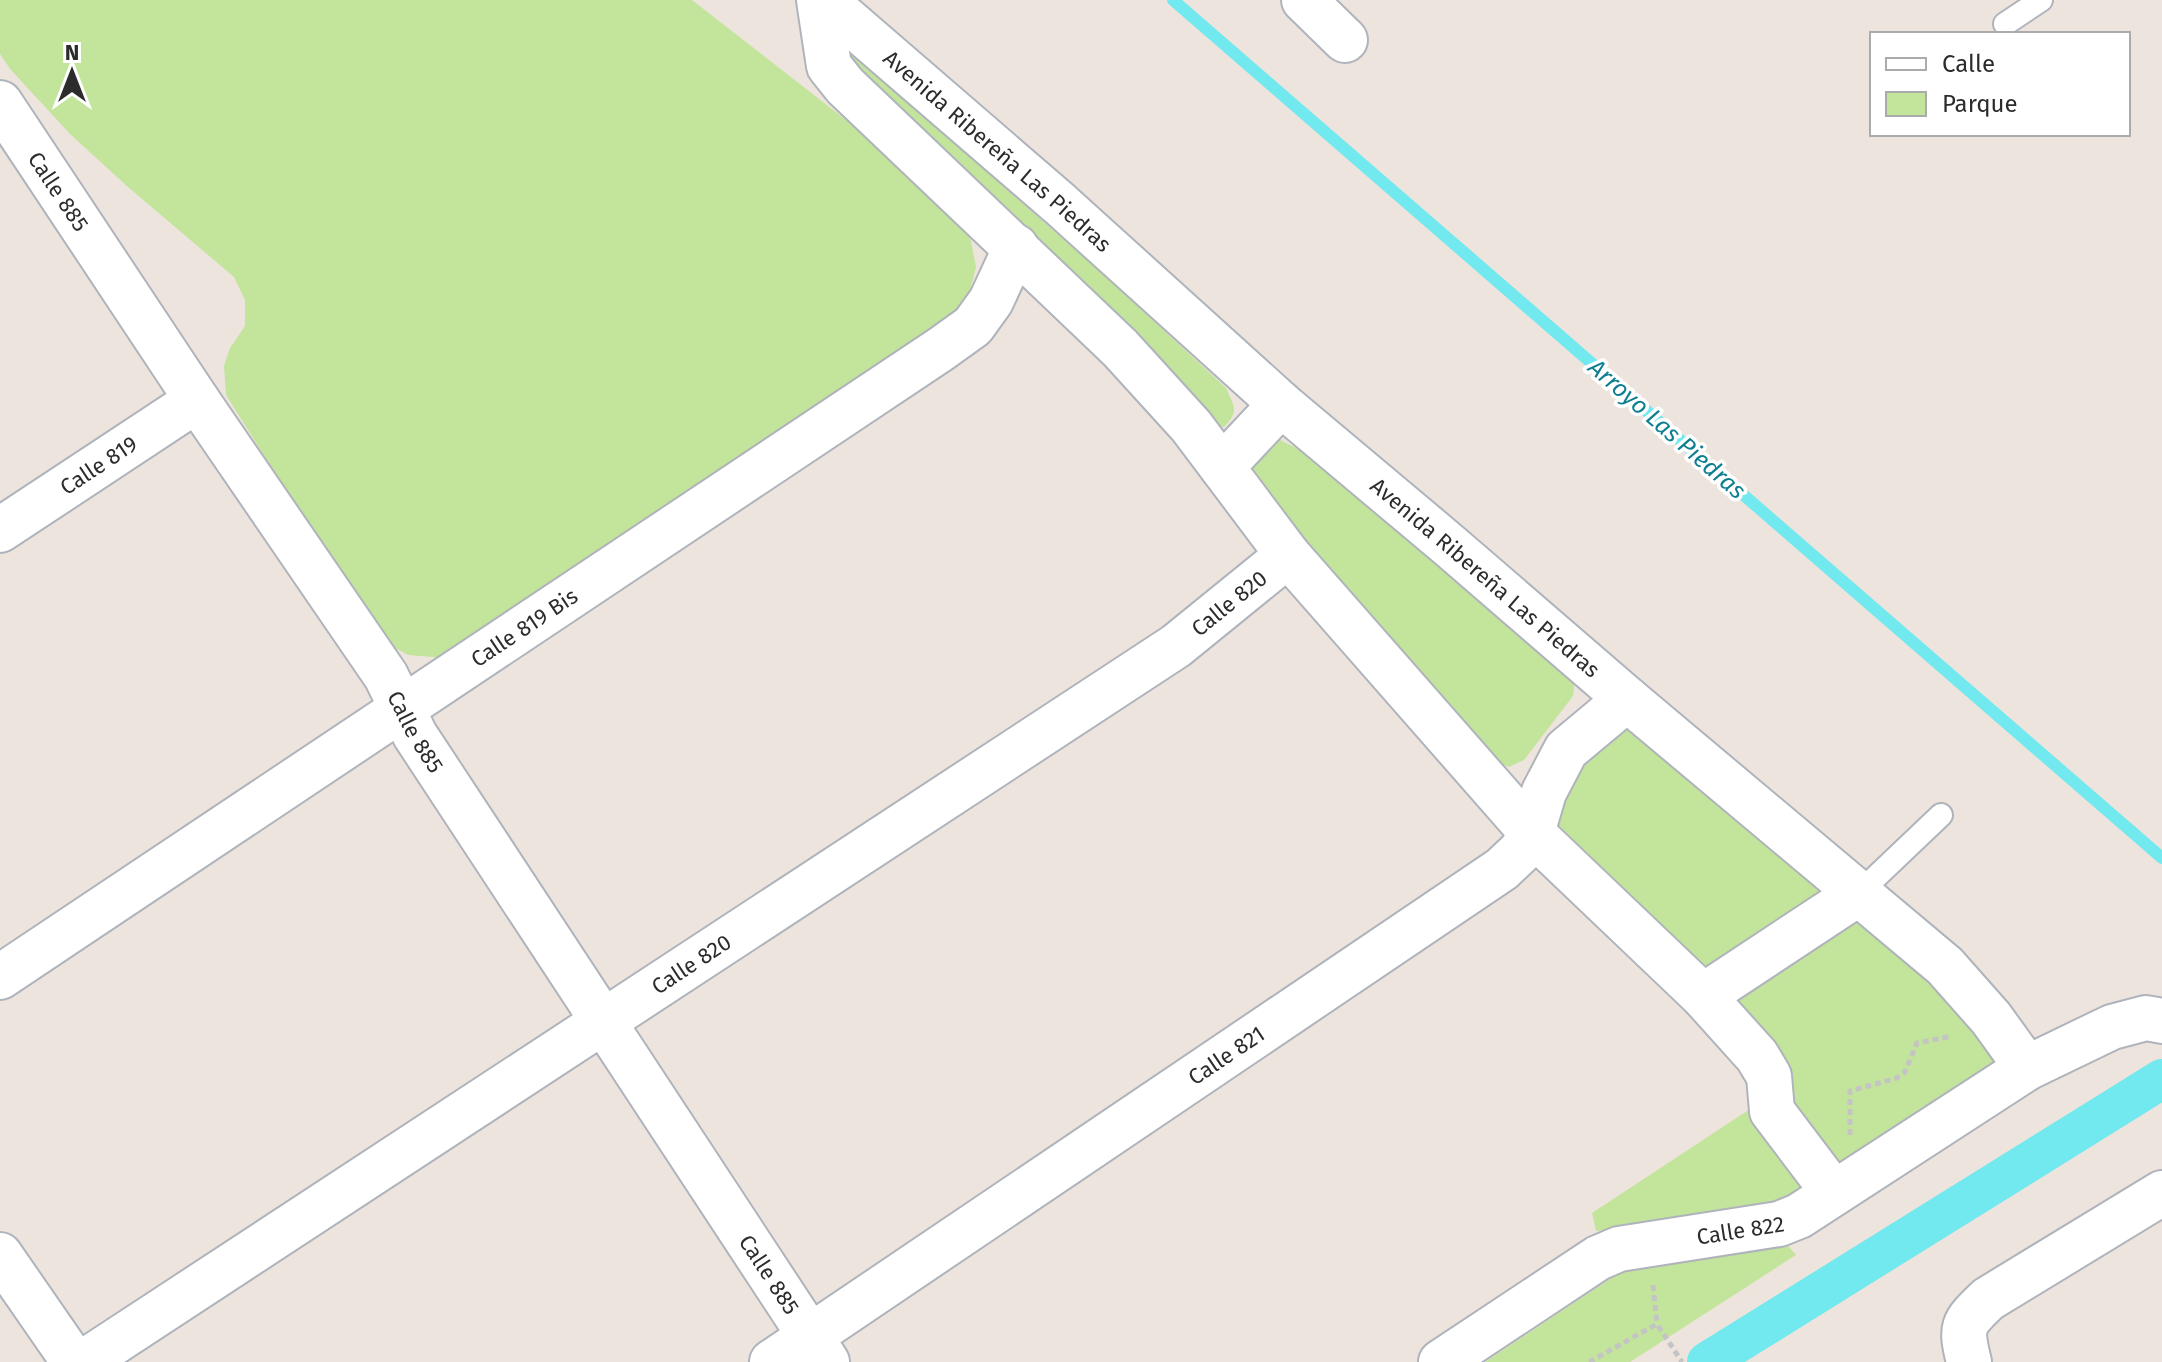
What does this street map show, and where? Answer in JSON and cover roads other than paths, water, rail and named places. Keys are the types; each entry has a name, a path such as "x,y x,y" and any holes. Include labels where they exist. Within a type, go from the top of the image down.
{"street":[{"name":"Avenida Ribereña Las Piedras","path":"821,0 829,66 839,79 1120,348 1191,426 1288,555 1532,833 1703,996 1757,1056 1769,1076 1772,1111 1834,1193"},
{"name":"Avenida Ribereña Las Piedras","path":"821,0 1060,204 1281,404 1945,966 1991,1018 2027,1068"},
{"path":"1304,0 1345,40"},
{"name":"Calle 885","path":"0,103 197,400 386,676 415,735 818,1350"},
{"name":"Calle 819 Bis","path":"0,977 874,396 973,326 991,301 1016,247"},
{"name":"Calle 819","path":"0,530 197,400"},
{"path":"1222,467 1281,404"},
{"name":"Calle 820","path":"84,1362 1176,646 1288,555"},
{"name":"Calle 821","path":"772,1362 818,1350 1502,869 1521,851 1532,833 1544,792 1566,750 1627,699"},
{"path":"1703,996 1859,893"},
{"path":"2027,1068 2112,1027 2146,1018 2162,1021"},
{"name":"Calle 822","path":"1441,1362 1598,1258 1619,1249 1779,1224 1799,1216 2027,1068"},
{"path":"1969,1362 1963,1338 1966,1320 1988,1299 2162,1193"},
{"path":"0,1255 74,1362"}],"lane":[{"path":"2005,24 2041,0"},
{"path":"1859,893 1941,815"}],"waterway":[{"name":"Arroyo Las Piedras","path":"1173,0 2162,858"},
{"path":"1707,1362 2162,1079"}]}
